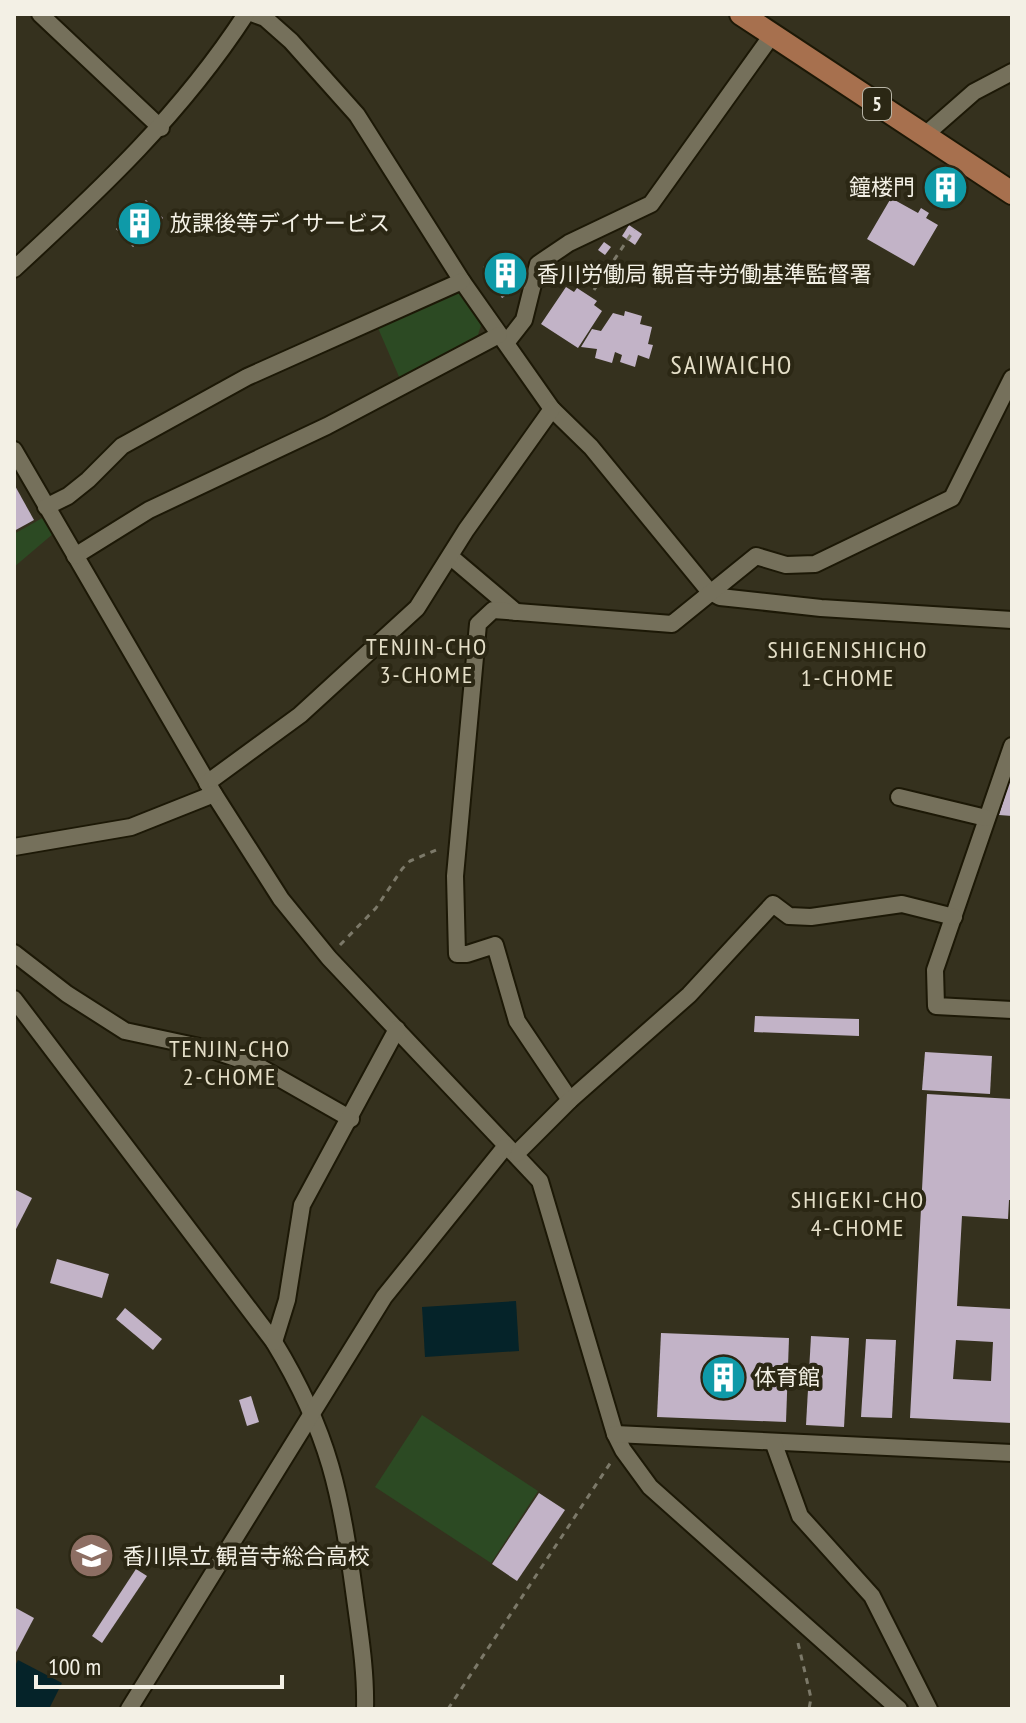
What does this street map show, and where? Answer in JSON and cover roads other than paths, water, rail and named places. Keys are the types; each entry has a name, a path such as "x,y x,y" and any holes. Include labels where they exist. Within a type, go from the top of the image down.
{"main road":[{"name":"5","path":"741,14 1012,193"}],"street":[{"path":"40,14 161,128"},
{"path":"14,269 161,128 214,62 246,14"},
{"path":"254,14 265,18 291,41 357,115 462,281 552,409 591,447 709,591 720,597 821,608 1012,620"},
{"path":"75,556 149,510 503,339 524,320 538,264 569,243 651,204 772,35"},
{"path":"925,135 974,92 1012,72"},
{"path":"46,507 78,488 122,446 233,385 462,281"},
{"path":"570,1100 517,1021 495,945 457,954 454,917 478,624 493,610 672,624 756,556 786,565 815,564 952,498 1012,378"},
{"path":"14,847 131,827 210,789 300,715 417,608 552,409"},
{"path":"14,450 210,789 281,899 329,958 540,1181 615,1434 623,1450 650,1487 899,1709"},
{"path":"451,557 516,612"},
{"path":"1012,746 935,970 936,1006 1012,1010"},
{"path":"899,797 986,818"},
{"path":"129,1709 384,1297 510,1150 689,995 773,904 789,916 811,917 902,904 954,917"},
{"path":"14,953 67,994 125,1031 209,1049 256,1065 351,1119"},
{"path":"14,999 274,1342 312,1410 329,1454 346,1532 361,1647 365,1709"},
{"path":"274,1342 287,1300 302,1205 397,1029"},
{"path":"615,1434 1012,1453"},
{"path":"774,1444 800,1516 872,1596 929,1709"}],"water":[{"path":"516,1301 519,1351 425,1357 422,1307"},
{"path":"18,1660 62,1683 49,1709 14,1709 14,1668"}],"place":[{"name":"鐘楼門","path":"946,187"},
{"name":"放課後等デイサービス","path":"139,223"},
{"name":"香川労働局 観音寺労働基準監督署","path":"506,274"},
{"name":"体育館","path":"723,1377"},
{"name":"香川県立 観音寺総合高校","path":"92,1556"}],"district":[{"name":"SAIWAICHO","path":"732,365"},
{"name":"TENJIN-CHO 3-CHOME","path":"427,661"},
{"name":"SHIGENISHICHO 1-CHOME","path":"848,664"},
{"name":"TENJIN-CHO 2-CHOME","path":"230,1063"},
{"name":"SHIGEKI-CHO 4-CHOME","path":"858,1214"}]}
